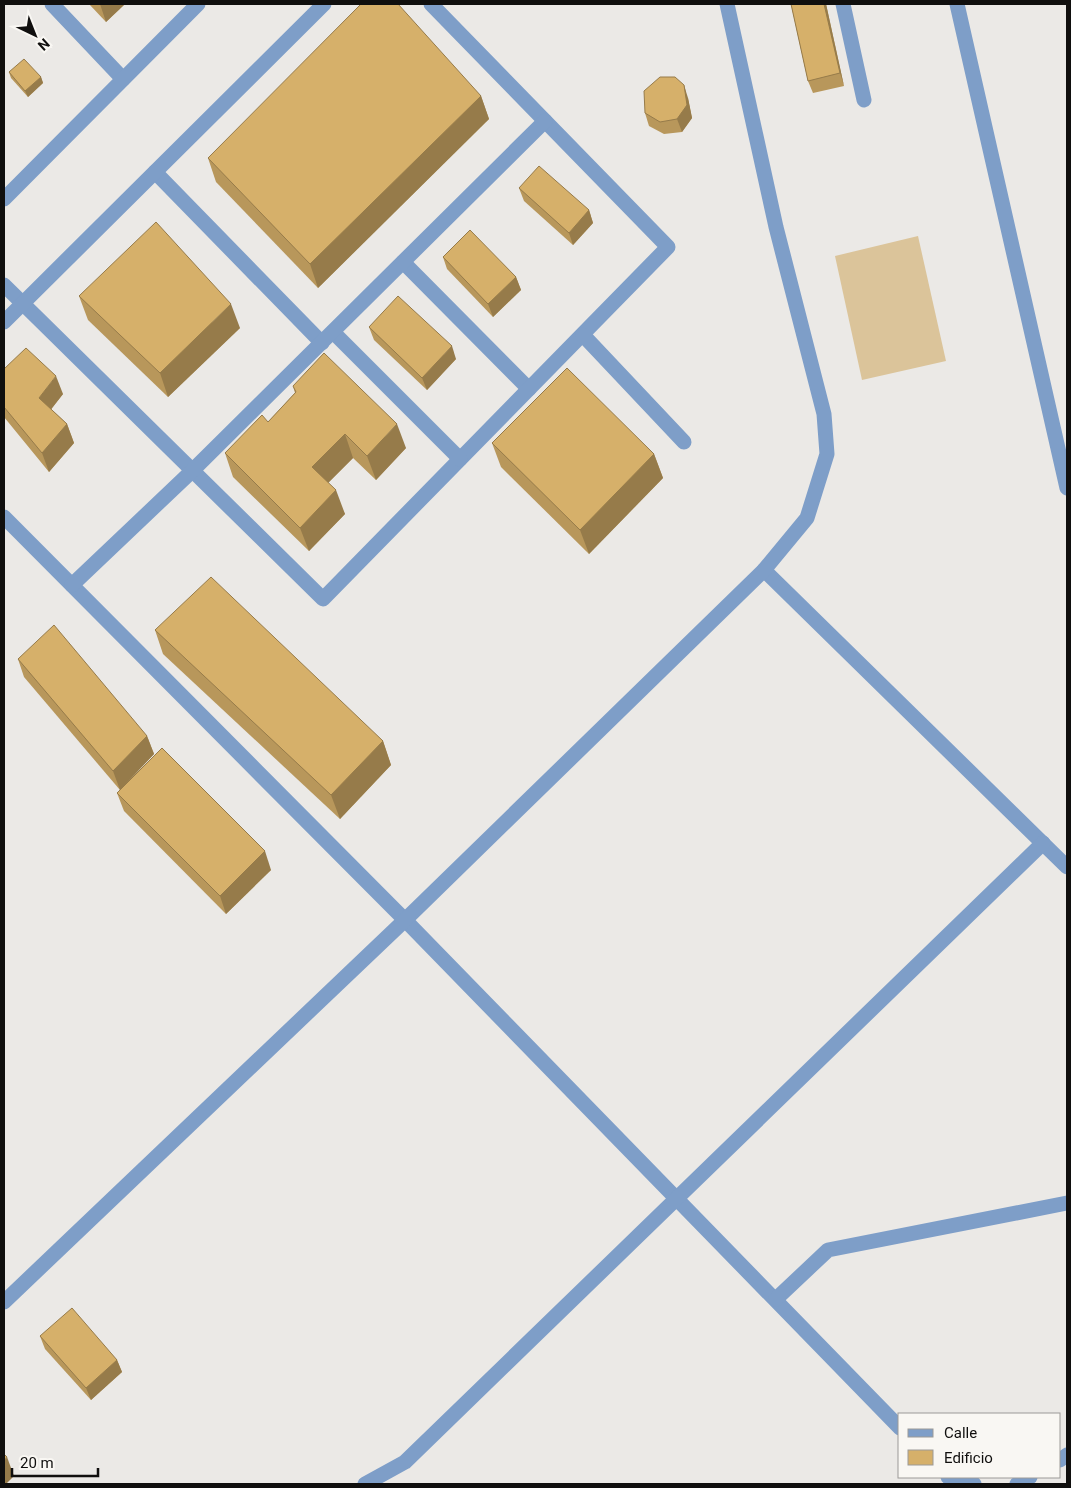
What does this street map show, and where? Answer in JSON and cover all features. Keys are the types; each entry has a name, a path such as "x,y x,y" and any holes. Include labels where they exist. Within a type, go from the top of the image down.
{"lane":[{"path":"52,4 123,79"},
{"path":"4,199 198,4"},
{"path":"4,322 324,4"},
{"path":"4,284 323,600 668,247 431,4"},
{"path":"4,1302 405,920 764,570 807,518 827,454 824,414 776,226 727,4"},
{"path":"843,4 864,100"},
{"path":"957,4 1067,488"},
{"path":"72,586 192,471 545,121"},
{"path":"155,172 322,343"},
{"path":"403,262 529,389"},
{"path":"333,332 460,459"},
{"path":"582,334 684,442"},
{"path":"4,517 405,920 898,1426"},
{"path":"764,570 1067,867"},
{"path":"365,1484 404,1462 1043,843"},
{"path":"776,1299 828,1250 1067,1203"},
{"path":"949,1478 974,1484"},
{"path":"1017,1484 1028,1478"}],"shaded area":[{"path":"918,236 946,361 862,380 835,256"}],"building":[{"path":"361,4 398,4 481,96 310,264 208,158"},
{"path":"791,4 824,4 840,73 808,81"},
{"path":"24,59 41,77 25,91 9,72"},
{"path":"660,77 675,77 684,85 687,105 677,119 660,122 645,113 644,91"},
{"path":"539,166 589,210 569,233 519,188"},
{"path":"156,222 231,304 160,373 79,296"},
{"path":"470,230 516,277 488,304 443,257"},
{"path":"398,296 452,346 422,378 369,327"},
{"path":"26,348 56,376 39,398 67,424 42,453 4,407 4,369"},
{"path":"324,353 397,424 367,456 345,434 312,467 336,490 300,528 225,453 262,415 268,422 296,392 293,386"},
{"path":"567,368 654,454 580,530 492,443"},
{"path":"211,577 383,741 331,795 155,630"},
{"path":"54,625 147,736 113,771 18,659"},
{"path":"162,748 265,851 220,896 117,793"},
{"path":"72,1308 117,1360 86,1388 40,1336"}]}
